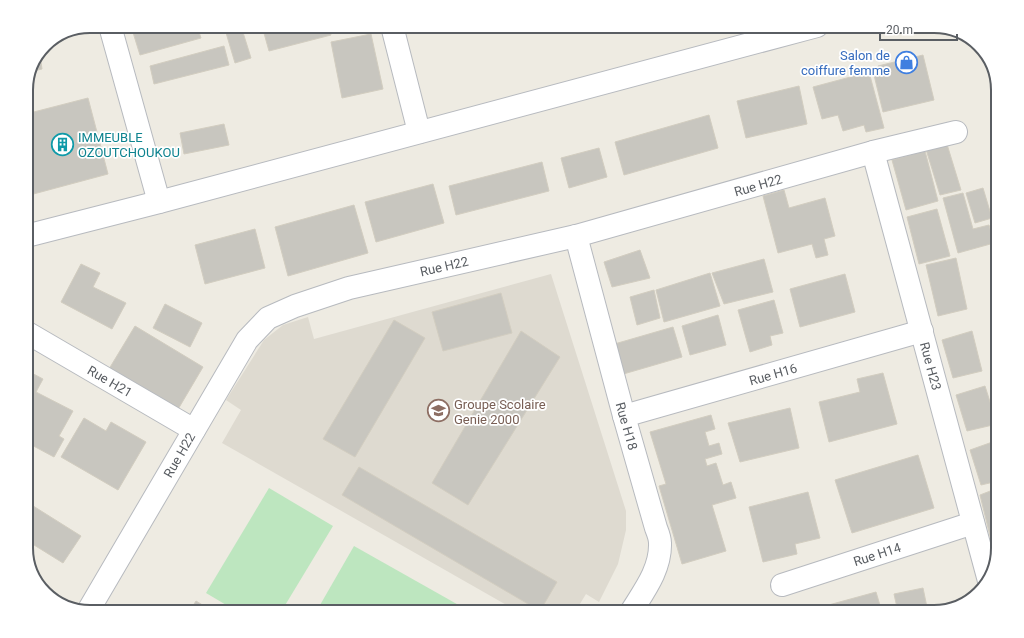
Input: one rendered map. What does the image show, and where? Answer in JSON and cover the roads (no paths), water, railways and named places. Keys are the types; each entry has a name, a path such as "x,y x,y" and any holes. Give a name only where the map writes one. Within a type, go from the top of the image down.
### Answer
{"street":[{"path":"112,33 159,202"},
{"path":"394,33 419,132"},
{"path":"33,234 159,202 791,33"},
{"name":"Rue H22","path":"92,605 246,340 268,318 295,306 349,288 576,236 873,152 956,132"},
{"name":"Rue H23","path":"873,152 986,571"},
{"name":"Rue H18","path":"576,236 624,416 660,543 654,575 635,605"},
{"name":"Rue H16","path":"624,416 922,332"},
{"name":"Rue H21","path":"33,336 194,430"},
{"name":"Rue H14","path":"782,585 973,523"}],"place":[{"name":"Salon de coiffure femme","path":"906,62"},
{"name":"IMMEUBLE OZOUTCHOUKOU","path":"63,144"},
{"name":"Groupe Scolaire Genie 2000","path":"438,411"}]}
